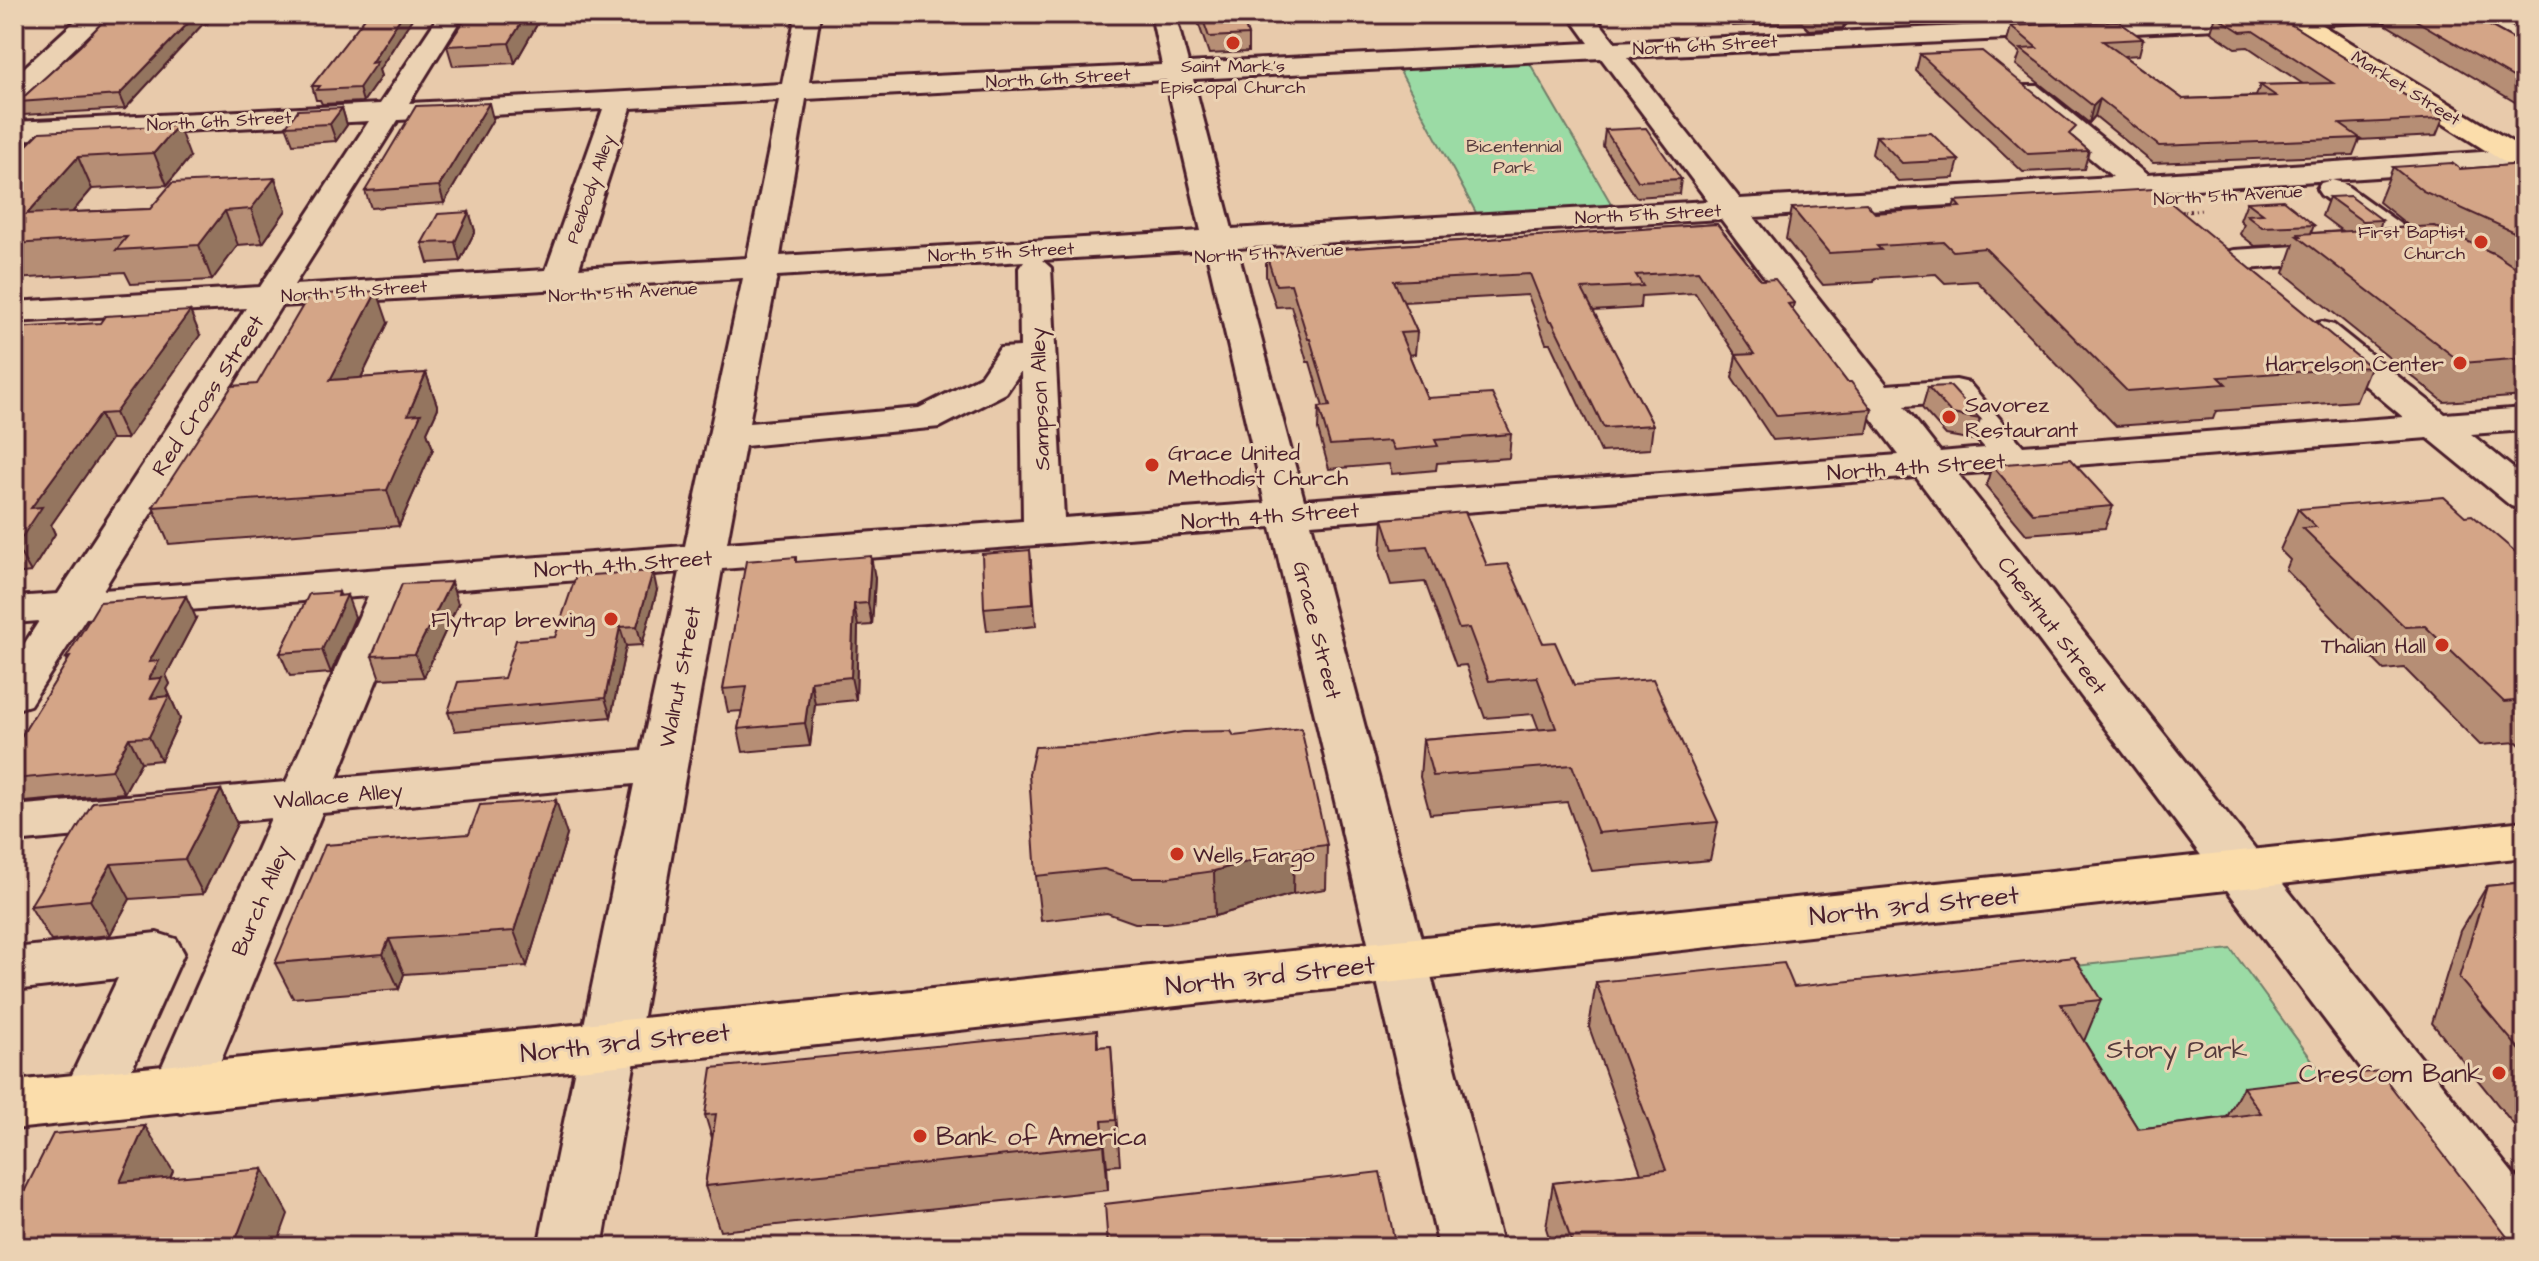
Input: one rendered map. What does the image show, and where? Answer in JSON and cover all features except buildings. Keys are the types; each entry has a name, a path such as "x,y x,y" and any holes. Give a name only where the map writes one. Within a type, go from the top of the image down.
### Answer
{"main road":[{"name":"Market Street","path":"2306,16 2524,158"},
{"name":"North 3rd Street","path":"14,1105 2523,841"}],"street":[{"path":"14,91 98,14"},
{"name":"Red Cross Street","path":"14,695 452,14"},
{"name":"Walnut Street","path":"570,1247 808,14"},
{"name":"Grace Street","path":"1163,14 1471,1247"},
{"name":"Chestnut Street","path":"1580,14 2525,1237"},
{"name":"North 6th Street","path":"14,131 1608,50 1945,24 2385,14"},
{"path":"2467,14 2525,44"},
{"path":"1945,24 2159,199"},
{"name":"Peabody Alley","path":"559,279 620,100"},
{"name":"North 5th Avenue","path":"2159,199 2286,208 2332,189 2524,158"},
{"name":"North 5th Avenue","path":"14,330 265,306 760,275 1035,268 1220,247 1737,216 2159,199 2524,158"},
{"path":"2332,189 2396,236 2492,281 2525,304"},
{"path":"2286,208 2345,253"},
{"name":"North 5th Street","path":"265,306 559,279 760,275 1220,247"},
{"path":"2423,249 2345,253 2222,251 2525,498"},
{"name":"Sampson Alley","path":"1035,268 1044,531"},
{"name":"North 5th Avenue","path":"14,312 265,306"},
{"path":"727,436 927,419 993,385 1013,356"},
{"path":"1878,397 1956,391 2014,459"},
{"name":"North 4th Street","path":"14,610 2525,419"},
{"name":"Burch Alley","path":"181,1089 396,580"},
{"name":"Wallace Alley","path":"14,824 662,765"},
{"path":"14,969 157,953 90,1098"}],"green space":[{"name":"Bicentennial Park","path":"1525,55 1616,212 1480,220 1395,62"},
{"name":"Story Park","path":"2231,949 2353,1116 2127,1172 2020,972"}],"place":[{"name":"Saint Mark's Episcopal Church","path":"1233,43"},
{"name":"First Baptist Church","path":"2481,242"},
{"name":"Harrelson Center","path":"2460,363"},
{"name":"Savorez Restaurant","path":"1949,417"},
{"name":"Grace United Methodist Church","path":"1152,465"},
{"name":"Flytrap brewing","path":"611,619"},
{"name":"Thalian Hall","path":"2442,645"},
{"name":"Wells Fargo","path":"1177,854"},
{"name":"CresCom Bank","path":"2499,1073"},
{"name":"Bank of America","path":"920,1136"}]}
